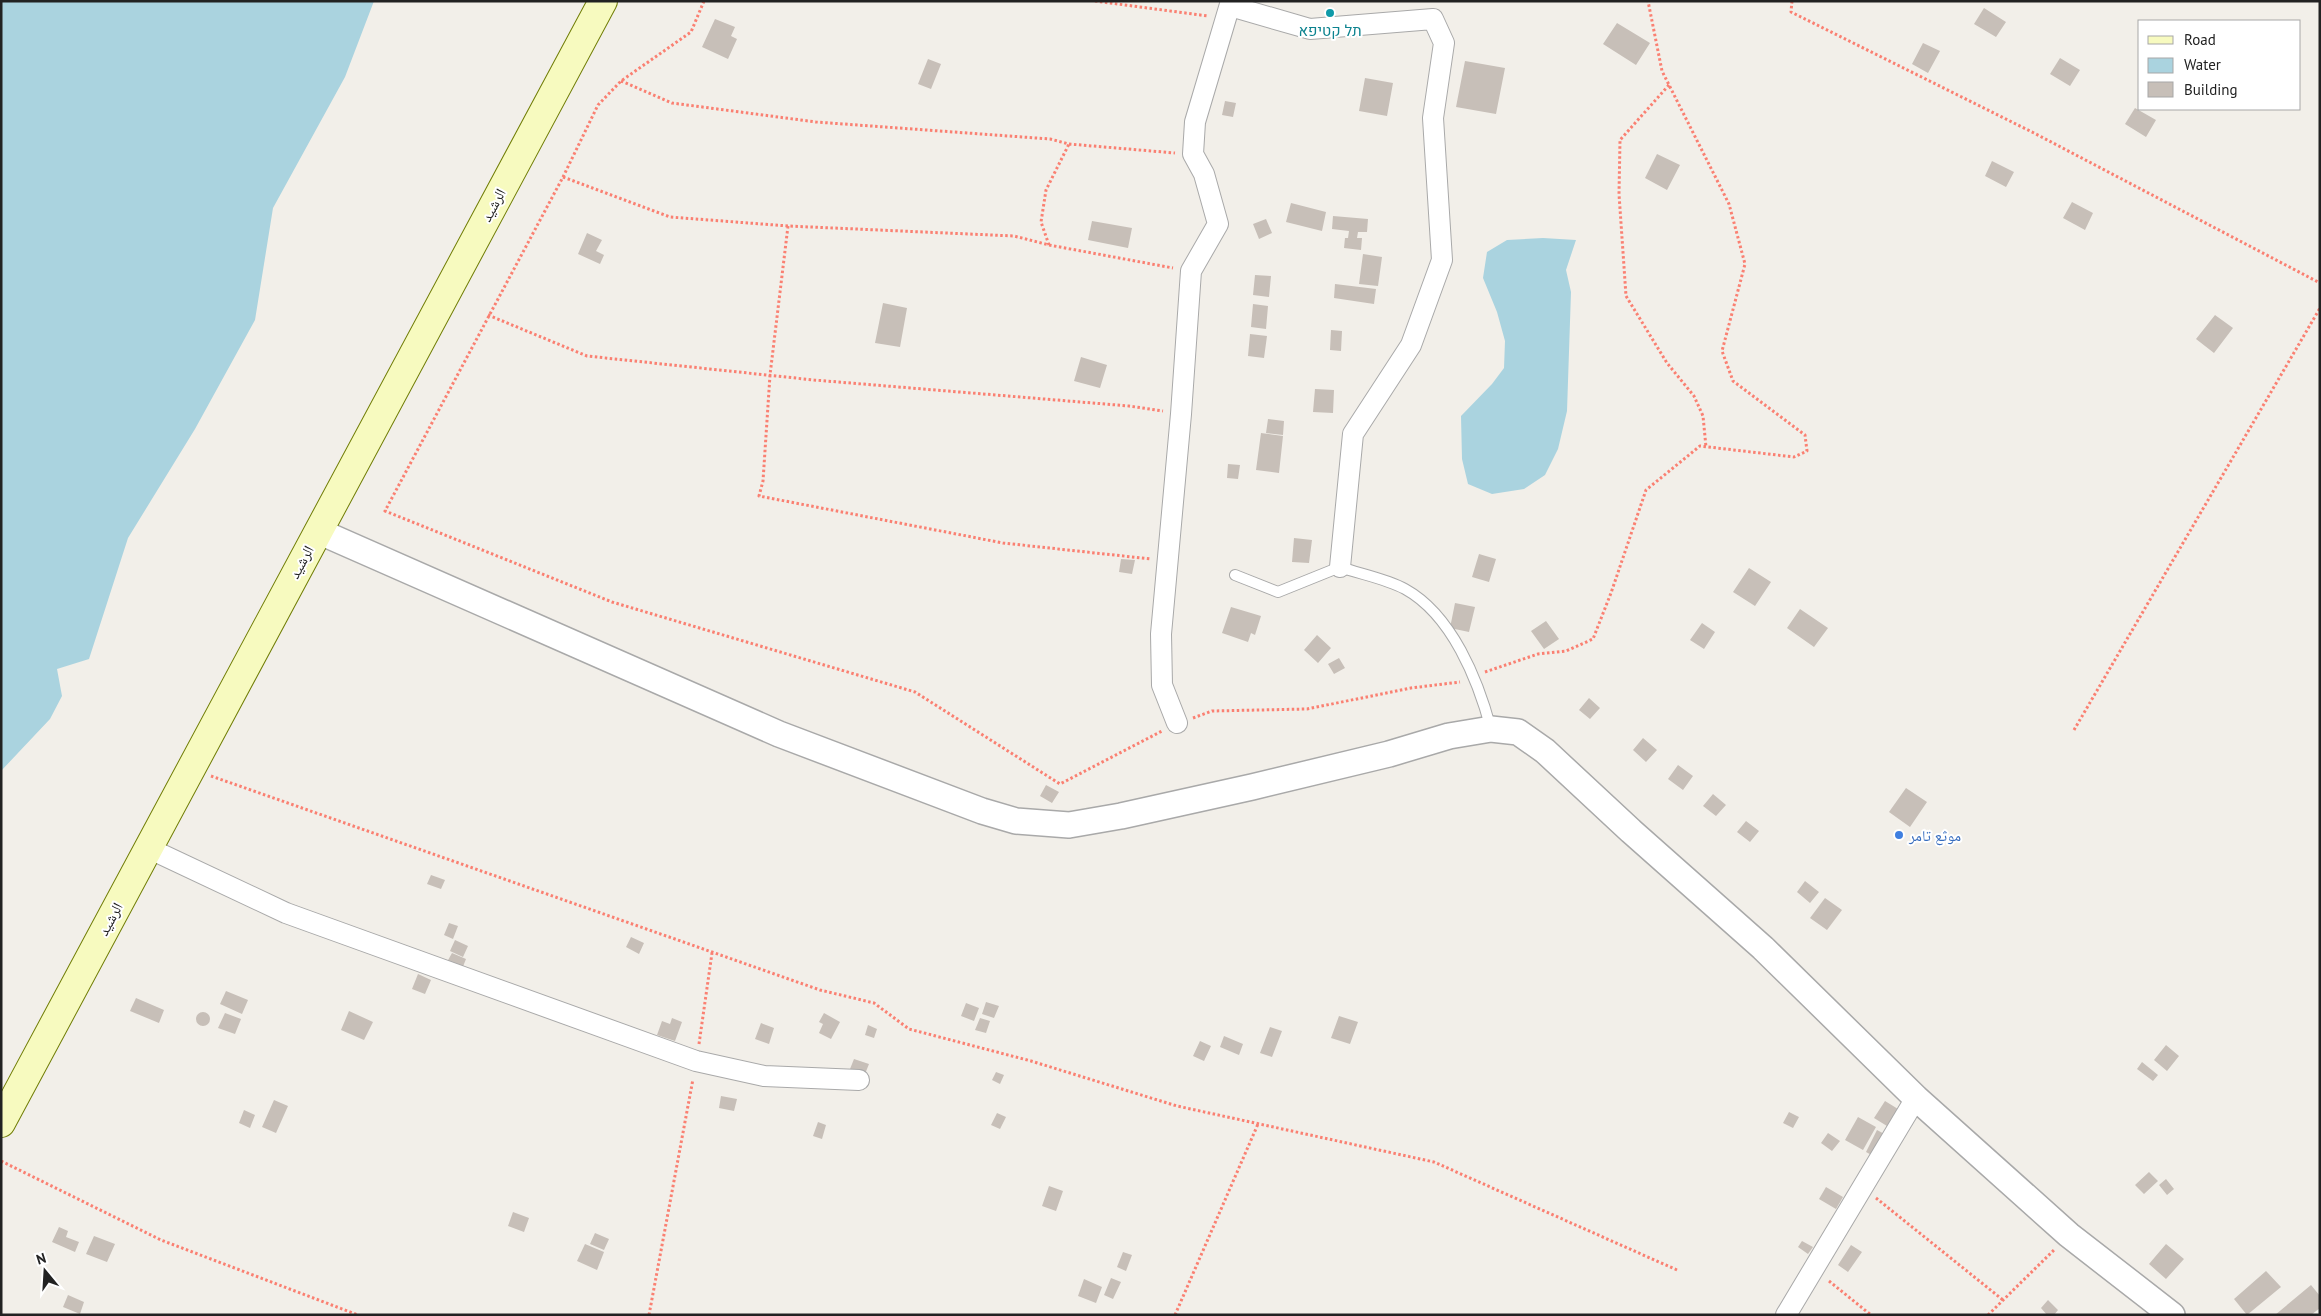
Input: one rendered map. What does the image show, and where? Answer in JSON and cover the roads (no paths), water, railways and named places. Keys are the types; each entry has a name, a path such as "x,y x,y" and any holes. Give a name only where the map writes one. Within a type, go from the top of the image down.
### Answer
{"main road":[{"name":"الرشيد","path":"1,1123 603,1"}],"street":[{"path":"1177,723 1162,685 1161,634 1181,414 1191,271 1218,224 1204,174 1193,154 1195,122 1229,8 1310,29 1433,19 1444,43 1433,118 1442,260 1411,345 1352,434 1340,567"},
{"path":"318,531 784,736 982,811 1016,821 1069,825 1121,816 1389,754 1448,736 1491,729 1518,732 1545,751 1631,831 1763,948 1916,1098 2069,1235 2172,1315"},
{"path":"148,848 286,913 696,1061 764,1076 859,1080"},
{"path":"1786,1315 1916,1098"}],"lane":[{"path":"1234,576 1278,592 1340,567 1404,589 1437,613 1474,676 1483,697 1491,729"}],"water":[{"path":"1,1 374,1 345,77 273,208 255,320 195,429 128,538 89,659 57,669 62,696 50,719 1,771"},
{"path":"1543,238 1576,240 1566,270 1571,292 1567,411 1558,449 1545,475 1524,489 1492,494 1468,484 1462,459 1461,416 1492,384 1504,368 1505,341 1497,312 1483,278 1487,252 1507,240"}],"place":[{"name":"תל קטיפא","path":"1330,13"},
{"name":"موثع تامر","path":"1899,835"}]}
